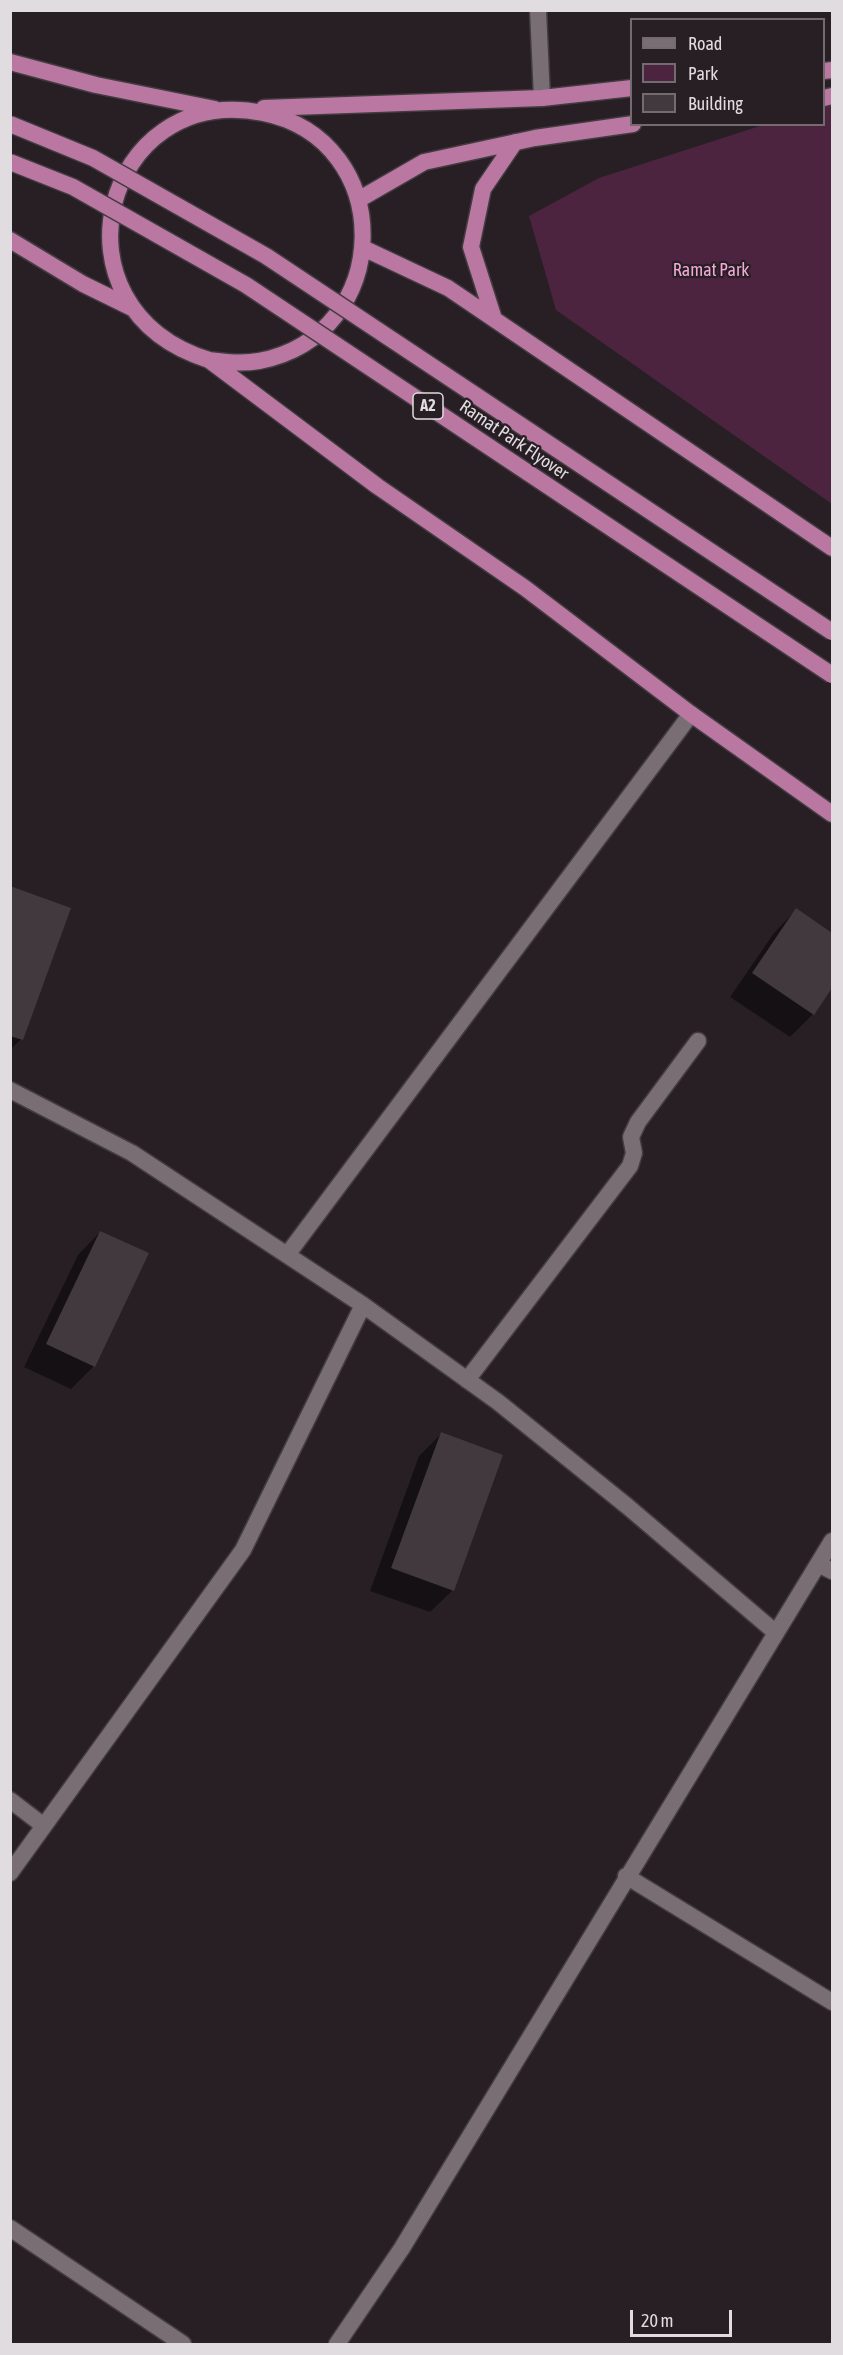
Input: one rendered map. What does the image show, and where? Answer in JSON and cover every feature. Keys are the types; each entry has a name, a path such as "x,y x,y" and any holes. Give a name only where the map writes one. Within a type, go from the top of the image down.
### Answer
{"highway":[{"path":"10,62 96,85 221,110 265,113 306,130 324,144 338,160 358,200 363,224 363,248 359,271 350,293 338,314 303,346 281,356 258,362 234,363 209,360 187,353 166,341 147,326 132,308 120,287 112,265 109,242 110,218 120,184 139,154 156,138 176,125 197,116 221,110 542,98 630,88"},
{"name":"Ramat Park Flyover","path":"10,124 93,158 267,256 832,632"},
{"path":"358,200 424,162 515,142 630,124"},
{"path":"494,319 471,247 483,189 515,142"},
{"name":"Ramat Park Flyover","path":"10,162 73,187 246,285 832,675"},
{"path":"10,240 83,284 132,308"},
{"path":"363,248 448,288 832,548"},
{"path":"209,360 377,486 525,588 691,714 832,813"}],"street":[{"path":"538,10 542,98"},
{"path":"286,1255 691,714"},
{"path":"467,1380 630,1166 634,1153 631,1137 638,1122 698,1041"},
{"path":"10,1090 132,1153 363,1305 498,1402 627,1506 776,1632"},
{"path":"10,1873 243,1550 363,1305"},
{"path":"337,2344 402,2248 776,1632 825,1568 832,1541"},
{"path":"10,1800 44,1826"},
{"path":"626,1876 832,2002"},
{"path":"10,2229 183,2344"}],"green space":[{"name":"Ramat Park","path":"832,103 832,504 556,310 529,216 599,178 760,126 825,126 825,106"}],"building":[{"path":"10,886 71,908 23,1040 10,1036"},
{"path":"796,908 832,933 832,988 814,1015 752,973"},
{"path":"100,1231 149,1253 95,1367 46,1344"},
{"path":"441,1432 503,1455 454,1591 391,1568"}]}
